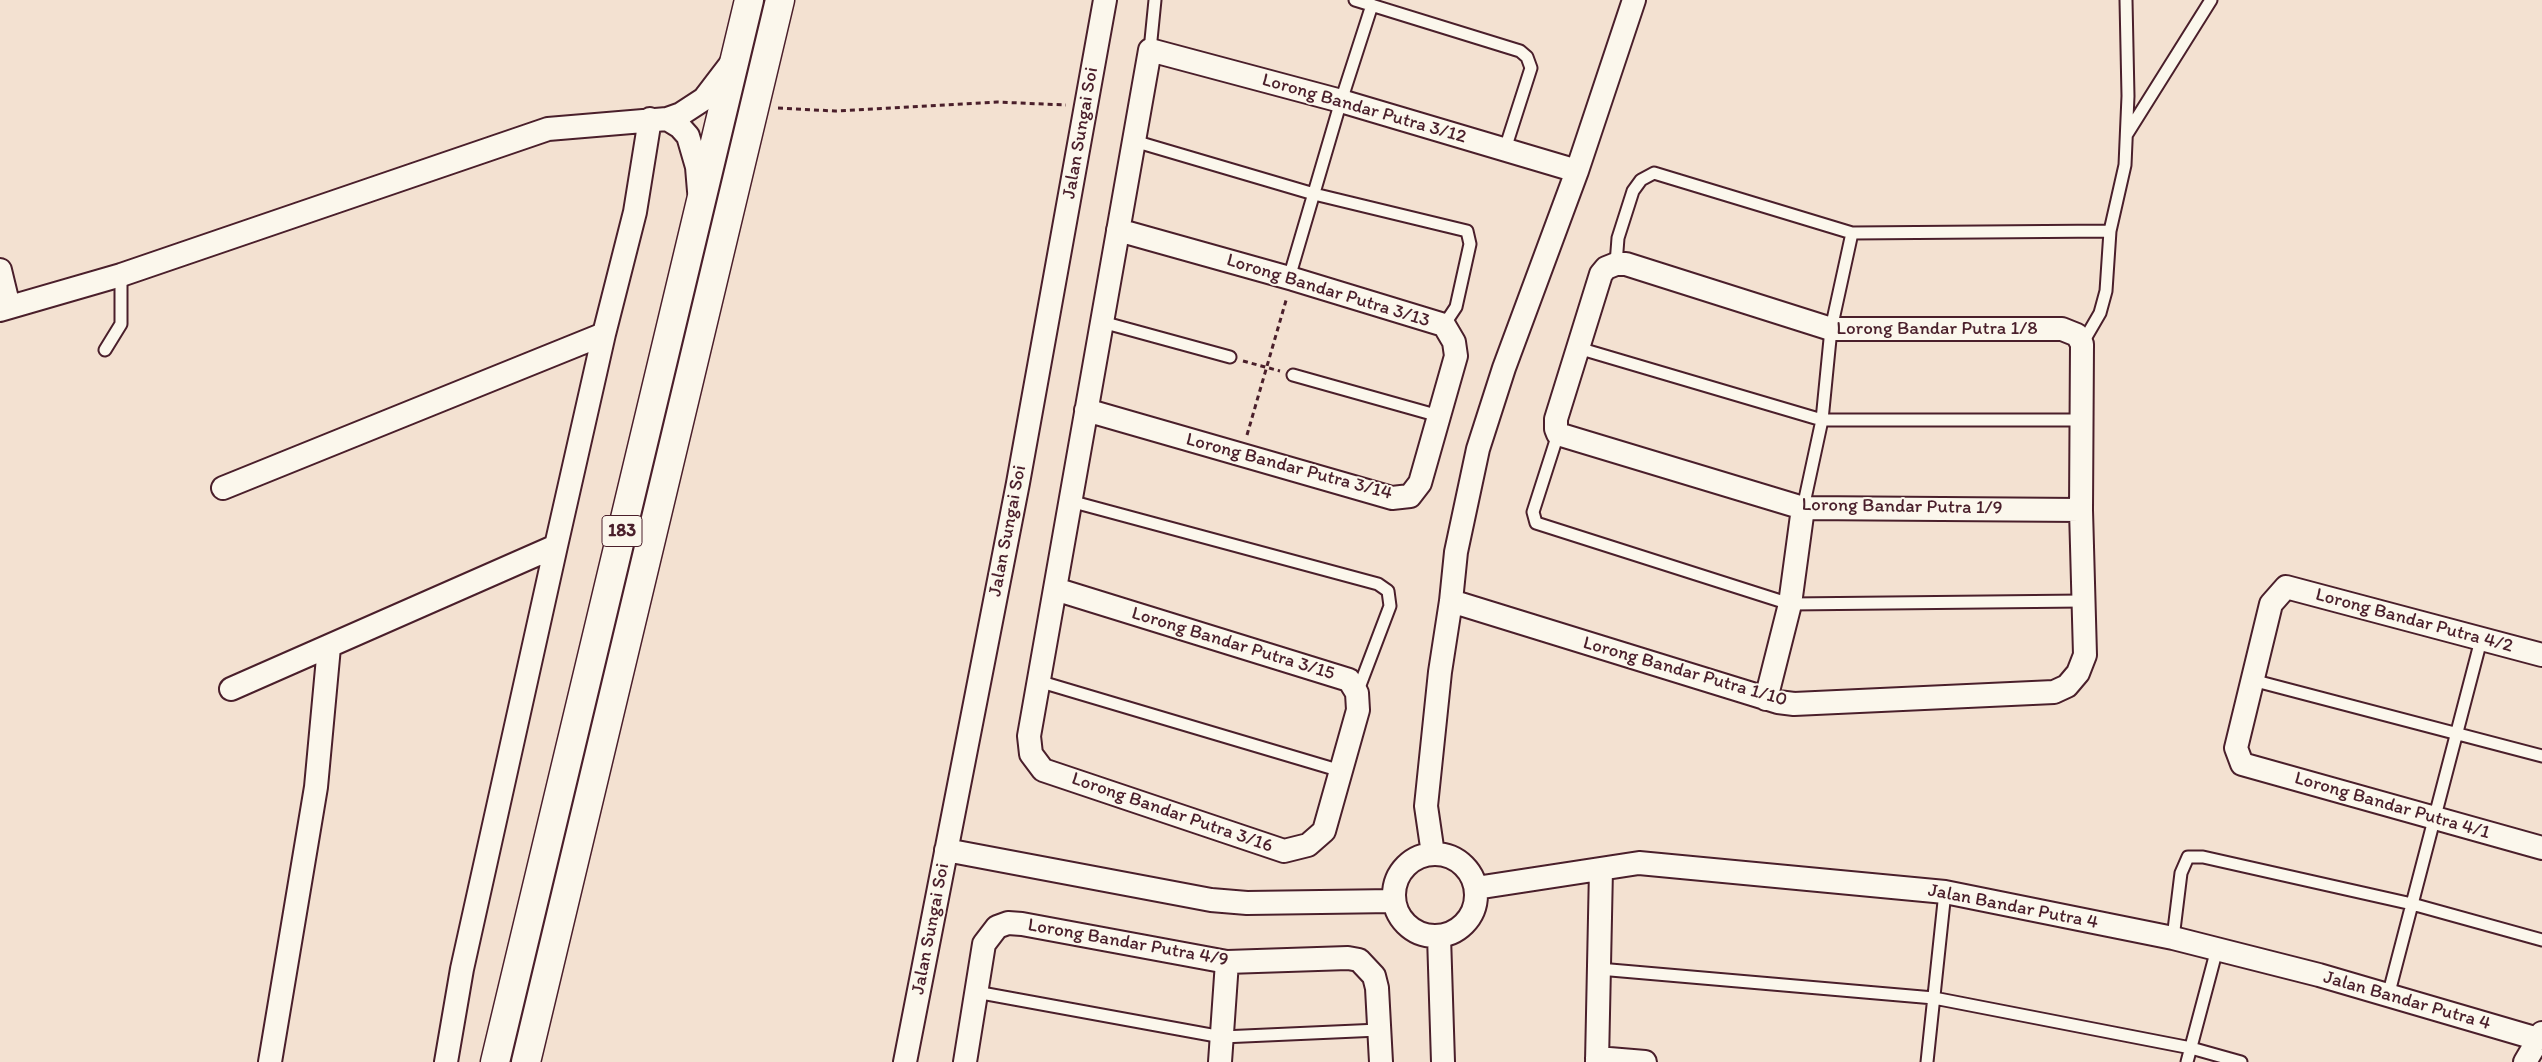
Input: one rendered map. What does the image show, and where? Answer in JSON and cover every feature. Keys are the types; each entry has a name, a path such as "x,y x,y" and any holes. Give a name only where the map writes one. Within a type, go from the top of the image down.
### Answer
{"highway":[{"name":"183","path":"495,1062 749,0"},
{"name":"183","path":"526,1062 780,0"}],"street":[{"name":"Jalan Sungai Soi","path":"905,1062 1018,483 1105,0"},
{"path":"1433,854 1426,806 1440,672 1451,602 1456,552 1478,449 1504,368 1577,171 1634,0"},
{"path":"1038,681 1150,50"},
{"name":"Lorong Bandar Putra 3/12","path":"1150,50 1341,101 1577,171"},
{"path":"0,270 4,308 121,275 548,129 659,119 681,114 704,99 735,59"},
{"path":"659,119 680,127 688,136 697,167 700,204"},
{"path":"446,1062 462,969 556,546 604,334 659,119"},
{"name":"Lorong Bandar Putra 3/13","path":"1118,230 1444,325 1454,342 1456,356 1439,416"},
{"path":"1557,432 1556,419 1601,274 1606,268 1616,264"},
{"name":"Lorong Bandar Putra 1/8","path":"1616,264 1626,264 1831,330 2062,329 2077,335 2082,344"},
{"path":"223,488 604,334"},
{"path":"2082,344 2081,510 2083,602"},
{"name":"Lorong Bandar Putra 3/14","path":"1086,410 1392,498 1410,496 1420,483 1439,416"},
{"name":"Lorong Bandar Putra 1/9","path":"1557,432 1803,508 2081,510"},
{"path":"1766,699 1790,604 1803,508"},
{"path":"231,689 556,546"},
{"name":"Lorong Bandar Putra 4/2","path":"2252,680 2271,604 2286,587 2542,655"},
{"name":"Lorong Bandar Putra 3/15","path":"1055,589 1349,680 1357,693 1358,710 1341,771"},
{"name":"Lorong Bandar Putra 1/10","path":"1451,602 1766,699 1794,704 2054,692 2068,686 2078,673 2085,655 2083,602"},
{"path":"270,1062 316,786 329,647"},
{"name":"Lorong Bandar Putra 4/1","path":"2252,680 2236,748 2242,764 2542,848"},
{"name":"Lorong Bandar Putra 3/16","path":"1038,681 1028,736 1031,754 1043,770 1284,851 1308,845 1324,831 1341,771"},
{"path":"946,850 1211,900 1247,903 1394,901"},
{"path":"1433,854 1446,856 1458,861 1471,876 1476,888 1474,907 1469,919 1460,928 1439,936 1423,935 1412,930 1397,913 1394,901 1394,888 1399,875 1408,864 1419,857 1433,854"},
{"name":"Jalan Bandar Putra 4","path":"1476,888 1639,863 1945,892 2173,938 2540,1036"},
{"path":"1601,869 1597,1060 1645,1062"},
{"name":"Lorong Bandar Putra 4/9","path":"976,992 984,944 997,928 1008,923 1022,924 1227,962 1348,958 1359,960 1374,976 1378,988 1379,1030"},
{"path":"1439,936 1443,1062"},
{"path":"1220,1062 1227,962"},
{"path":"965,1062 976,992"},
{"path":"1379,1030 1381,1062"},
{"path":"2525,1062 2540,1036"}],"lane":[{"path":"1150,50 1156,0"},
{"path":"1355,0 1520,51 1527,57 1531,68 1505,149"},
{"path":"2082,344 2100,313 2106,291 2110,231 2125,165 2128,96 2126,0"},
{"path":"2127,135 2212,0"},
{"path":"1291,279 1341,101 1372,5"},
{"path":"1134,141 1314,194 1467,231 1470,244 1456,307 1444,325"},
{"path":"1616,264 1618,238 1633,191 1642,180 1654,173 1852,233 2110,231"},
{"path":"1803,508 1822,420 1831,330 1852,233"},
{"path":"105,350 121,324 121,275"},
{"path":"1102,322 1230,357"},
{"path":"1578,348 1822,420 2082,420"},
{"path":"1293,375 1439,416"},
{"path":"1557,432 1533,512 1536,523 1790,604 2083,602"},
{"path":"1070,501 1378,584 1388,591 1390,606 1357,693"},
{"path":"2388,996 2481,640"},
{"path":"2252,680 2542,756"},
{"path":"1038,681 1341,771"},
{"path":"2173,938 2181,873 2188,857 2204,857 2412,904 2542,940"},
{"path":"1926,1062 1945,892"},
{"path":"2187,1062 2217,949"},
{"path":"1599,969 1934,998 2191,1048 2242,1062"},
{"path":"976,992 1222,1037 1379,1030"}],"path":[{"path":"755,107 835,111 997,102 1087,105"},
{"path":"1242,455 1291,279"},
{"path":"1230,357 1293,375"}]}
